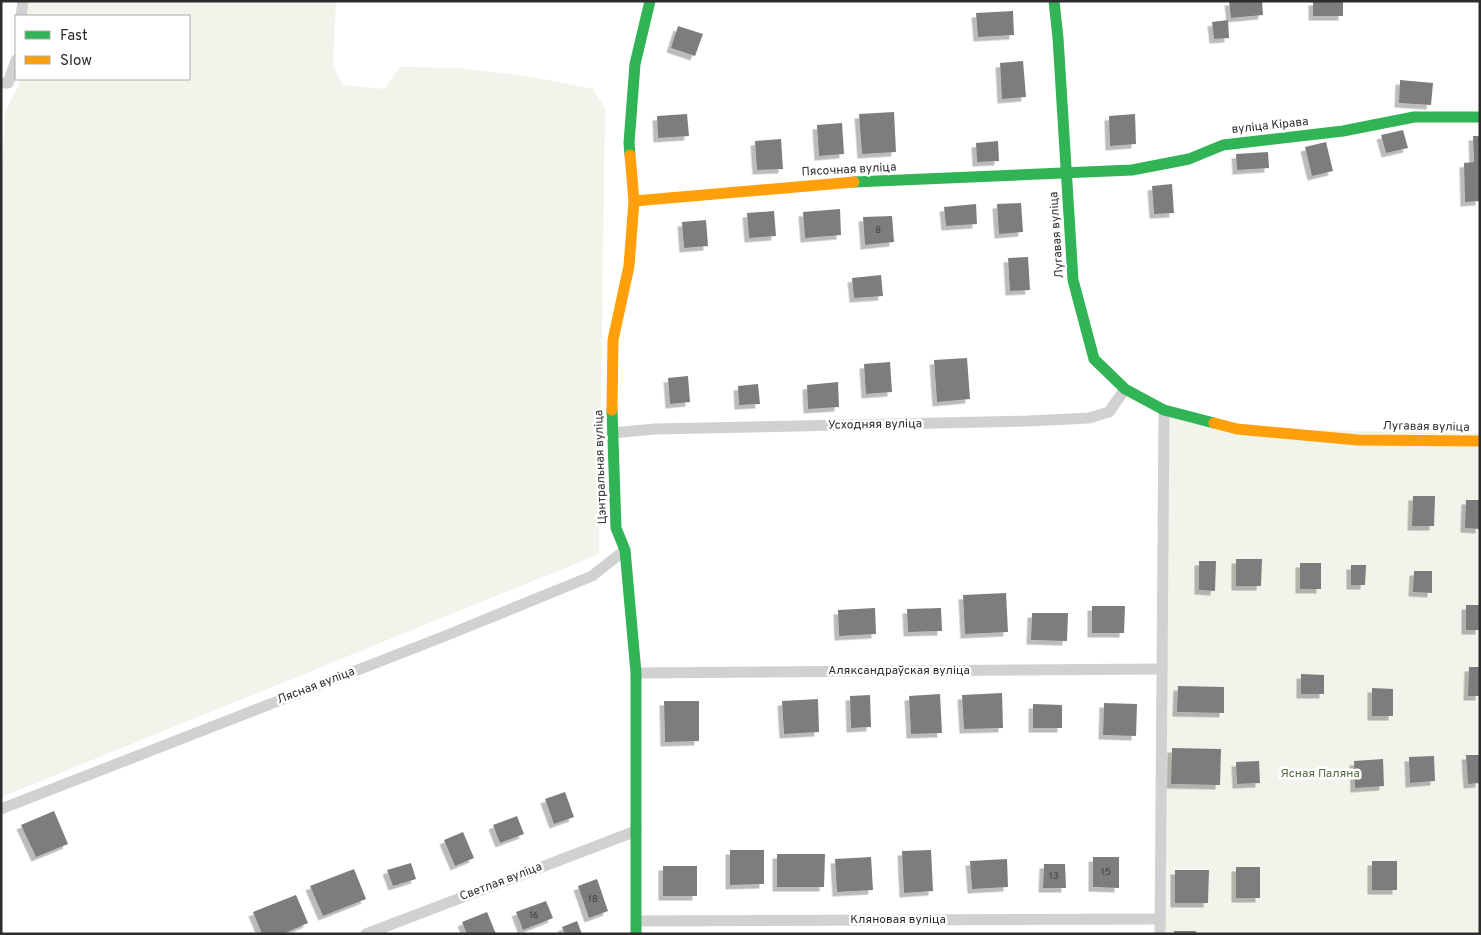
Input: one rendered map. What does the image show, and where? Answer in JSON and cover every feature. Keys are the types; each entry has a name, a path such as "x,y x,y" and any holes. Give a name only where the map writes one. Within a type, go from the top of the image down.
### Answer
{"street":[{"path":"21,15 22,1"},
{"name":"Цэнтральная вуліца","path":"636,934 636,673 625,550 616,528 612,433 613,340 629,266 634,200 629,143 635,64 650,1"},
{"name":"Лугавая вуліца","path":"1054,1 1073,280 1094,359 1125,389 1164,410 1237,429 1358,440 1480,441"},
{"path":"4,83 15,62"},
{"name":"вуліца Кірава","path":"1066,173 1132,170 1189,159 1224,145 1343,132 1414,118 1480,116"},
{"name":"Пясочная вуліца","path":"634,200 858,182 1066,173"},
{"name":"Усходняя вуліца","path":"612,433 655,429 1028,422 1089,418 1108,412 1125,389"},
{"path":"1160,934 1164,410"},
{"name":"Лясная вуліца","path":"1,809 445,636 592,576 625,550"},
{"name":"Аляксандраўская вуліца","path":"636,673 1162,668"},
{"name":"Светлая вуліца","path":"366,934 636,831"},
{"name":"Кляновая вуліца","path":"636,921 1160,919"}],"green space":[{"path":"25,1 336,1 333,66 342,85 385,89 400,67 460,68 532,77 593,89 605,108 599,554 1,797 1,195 5,112 20,80 190,80 190,15 24,15"},
{"name":"Ясная Паляна","path":"1164,410 1237,429 1480,433 1480,934 1160,934"}],"building":[{"path":"1229,1 1262,1 1263,15 1231,18"},
{"path":"1313,1 1343,1 1343,16 1313,16"},
{"path":"1013,11 1014,35 978,37 976,13"},
{"path":"1228,20 1229,38 1214,39 1212,22"},
{"path":"678,26 703,34 695,56 671,48"},
{"path":"1023,61 1026,97 1002,99 1000,63"},
{"path":"1400,80 1433,83 1431,105 1399,103"},
{"path":"894,112 896,152 862,154 859,114"},
{"path":"687,114 689,136 658,138 657,116"},
{"path":"1135,114 1136,144 1110,146 1109,116"},
{"path":"842,123 844,154 819,156 817,125"},
{"path":"1403,130 1408,148 1386,153 1381,135"},
{"path":"1473,136 1480,136 1480,201 1465,202 1464,163 1474,162"},
{"path":"781,139 783,169 757,170 755,141"},
{"path":"998,141 999,161 977,162 976,143"},
{"path":"1326,142 1333,171 1312,176 1305,147"},
{"path":"1268,152 1269,168 1237,170 1236,154"},
{"path":"1172,184 1174,213 1154,214 1152,186"},
{"path":"1021,203 1023,232 999,234 997,204"},
{"path":"976,204 977,224 946,226 944,207"},
{"path":"840,209 841,235 805,238 803,212"},
{"path":"774,211 776,236 749,238 747,213"},
{"path":"892,216 894,242 865,245 863,217"},
{"path":"706,220 708,246 684,248 682,222"},
{"path":"1028,257 1030,290 1010,291 1008,258"},
{"path":"881,275 883,296 854,298 852,278"},
{"path":"967,358 970,399 937,402 934,360"},
{"path":"890,362 892,392 866,394 864,364"},
{"path":"688,376 690,402 670,404 668,378"},
{"path":"838,382 839,407 808,409 807,385"},
{"path":"758,384 760,404 739,405 738,386"},
{"path":"1413,496 1435,496 1434,526 1412,526"},
{"path":"1466,500 1480,500 1480,529 1465,528"},
{"path":"1236,559 1262,559 1261,586 1236,586"},
{"path":"1199,561 1216,561 1215,591 1199,590"},
{"path":"1300,563 1321,563 1321,589 1300,589"},
{"path":"1351,565 1366,565 1365,585 1351,585"},
{"path":"1414,571 1432,571 1432,593 1413,592"},
{"path":"1006,593 1008,632 965,634 963,595"},
{"path":"1466,605 1480,605 1480,630 1466,630"},
{"path":"1092,606 1125,606 1124,633 1092,633"},
{"path":"875,608 876,634 839,636 838,610"},
{"path":"941,608 942,631 908,632 907,609"},
{"path":"1032,613 1068,613 1067,641 1031,640"},
{"path":"1469,667 1480,667 1480,696 1468,696"},
{"path":"1301,674 1324,675 1324,694 1301,694"},
{"path":"1178,686 1224,687 1224,713 1177,712"},
{"path":"1372,688 1393,689 1393,716 1372,716"},
{"path":"1002,693 1003,728 964,729 962,695"},
{"path":"940,694 942,733 911,734 909,696"},
{"path":"870,695 871,727 851,728 850,696"},
{"path":"818,699 819,732 784,734 782,701"},
{"path":"664,701 699,701 699,741 665,742"},
{"path":"1104,703 1137,704 1136,736 1103,735"},
{"path":"1033,704 1062,705 1062,728 1033,728"},
{"path":"1172,748 1221,749 1220,785 1171,784"},
{"path":"1466,755 1480,755 1480,783 1468,784"},
{"path":"1434,756 1435,781 1410,783 1409,757"},
{"path":"1383,759 1384,786 1355,788 1354,761"},
{"path":"1259,761 1260,783 1237,784 1236,762"},
{"path":"565,792 574,817 554,824 545,799"},
{"path":"54,811 68,844 36,857 21,825"},
{"path":"517,816 524,834 500,843 493,825"},
{"path":"463,832 474,858 455,866 444,840"},
{"path":"730,850 764,850 764,884 730,885"},
{"path":"931,850 933,891 904,893 902,851"},
{"path":"777,854 825,854 824,887 777,887"},
{"path":"871,857 873,890 837,892 835,859"},
{"path":"1093,857 1119,857 1119,888 1093,887"},
{"path":"1007,859 1008,887 972,889 970,861"},
{"path":"1372,861 1397,861 1397,890 1372,890"},
{"path":"411,863 416,879 393,886 387,870"},
{"path":"1044,864 1065,864 1066,888 1043,888"},
{"path":"663,866 697,866 697,896 663,896"},
{"path":"1236,867 1260,867 1260,898 1236,898"},
{"path":"354,869 366,899 323,916 310,886"},
{"path":"1175,870 1209,870 1208,903 1175,903"},
{"path":"597,879 608,911 589,918 578,886"},
{"path":"296,895 308,923 283,934 262,934 253,912"},
{"path":"546,901 553,918 523,930 516,912"},
{"path":"487,912 496,934 467,934 462,922"},
{"path":"577,921 582,934 565,934 562,927"},
{"path":"1174,931 1196,931 1196,934 1174,934"}],"traffic: fast":[{"path":"630,155 629,143 635,64 650,1"},
{"path":"1054,1 1073,280 1094,359 1125,389 1164,410 1214,423"},
{"path":"854,182 1132,170 1189,159 1223,145 1343,131 1414,117 1480,117"},
{"path":"612,410 616,528 625,550 636,673 636,934"}],"traffic: slow":[{"path":"612,410 613,340 629,266 634,201 630,155"},
{"path":"634,201 854,182"},
{"path":"1214,423 1237,429 1358,440 1480,441"}]}
